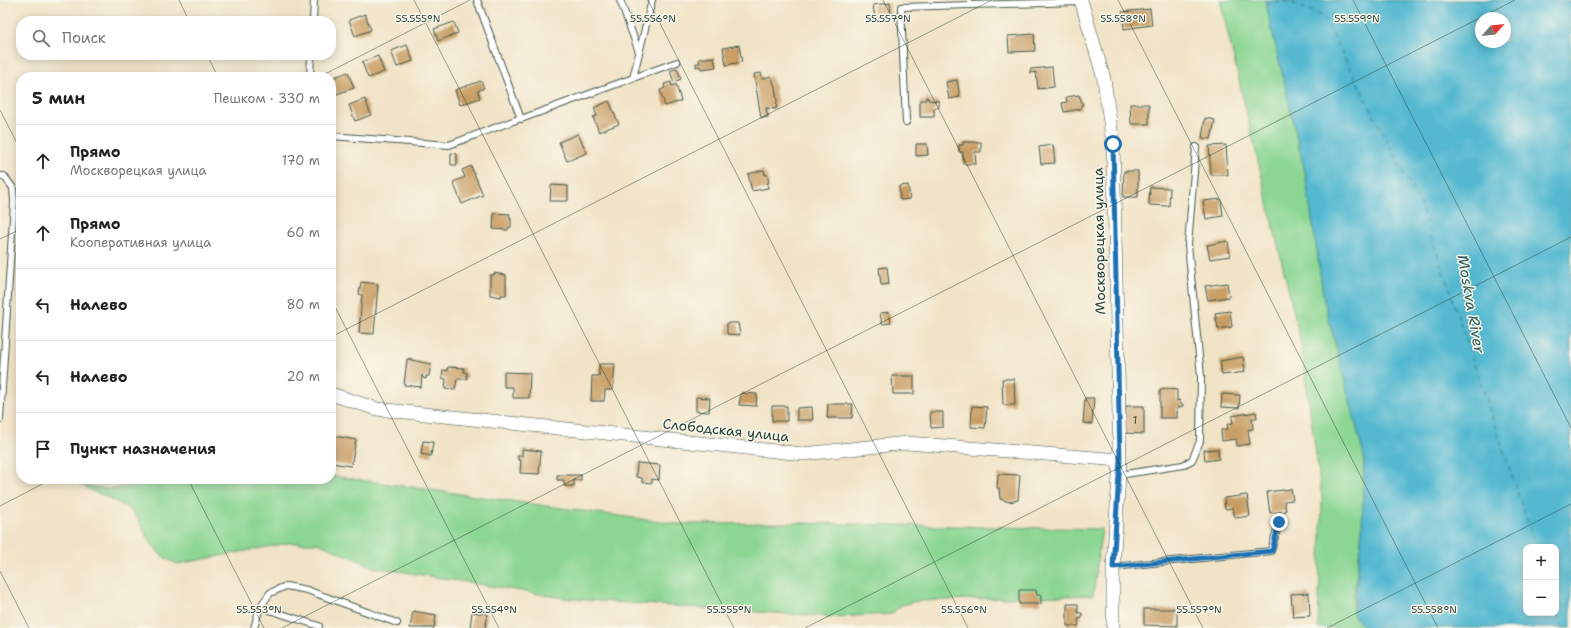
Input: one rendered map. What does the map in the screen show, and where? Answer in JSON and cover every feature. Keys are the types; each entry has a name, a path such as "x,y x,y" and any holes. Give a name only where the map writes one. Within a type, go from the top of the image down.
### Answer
{"street":[{"name":"Москворецкая улица","path":"1081,1 1104,79 1113,144 1120,460 1113,567 1113,628"},
{"name":"Слободская улица","path":"336,396 377,409 803,454 907,443 1120,460"}],"lane":[{"path":"313,16 314,0"},
{"path":"477,0 521,118"},
{"path":"620,0 639,52"},
{"path":"633,78 652,0"},
{"path":"906,122 901,7 1081,1"},
{"path":"310,72 311,60"},
{"path":"336,136 449,145 677,62"},
{"path":"1119,474 1183,465 1192,460 1200,441 1201,376 1188,245 1196,147"},
{"path":"0,176 4,176 13,188 14,202 0,419"},
{"path":"1113,567 1272,551 1279,522"},
{"path":"254,628 260,607 270,593 286,586 307,590 397,622"},
{"path":"260,607 319,626"}],"green space":[{"path":"1220,0 1265,0 1305,172 1324,300 1364,456 1362,531 1352,608 1365,628 1318,628 1322,497 1300,339"},
{"path":"336,477 677,524 796,523 1102,529 1093,595 917,601 902,605 891,614 833,617 570,599 373,567 318,543 288,543 178,564 160,554 131,510 78,484 106,489 142,484 336,484"}],"water":[{"name":"Moskva River","path":"1265,0 1571,0 1571,628 1365,628 1353,615 1362,531 1364,456 1324,300 1305,172"}],"building":[{"path":"890,3 891,17 875,19 873,5"},
{"path":"1150,9 1152,25 1124,29 1122,12"},
{"path":"365,14 371,30 355,36 349,20"},
{"path":"454,22 458,33 438,41 434,29"},
{"path":"1034,34 1035,51 1009,52 1008,36"},
{"path":"407,45 413,61 397,67 391,51"},
{"path":"739,45 742,62 726,65 723,48"},
{"path":"378,56 384,72 368,78 362,62"},
{"path":"714,57 716,67 701,69 700,66 696,67 696,63 700,63 699,59"},
{"path":"1052,67 1054,87 1038,89 1036,72 1030,73 1031,69"},
{"path":"677,68 681,79 674,82 670,71"},
{"path":"348,72 354,88 337,94 336,76"},
{"path":"761,73 762,79 771,76 775,87 777,101 776,109 766,108 768,117 761,118 754,74"},
{"path":"957,80 960,97 949,99 946,82"},
{"path":"481,81 484,88 478,91 480,98 460,105 455,90"},
{"path":"671,82 672,86 676,84 681,101 665,106 660,90 665,88 664,84"},
{"path":"1079,95 1083,105 1081,105 1081,109 1064,112 1062,103 1067,102 1066,97"},
{"path":"926,97 928,97 928,100 939,101 939,107 934,109 934,117 920,117 920,100 926,100"},
{"path":"365,99 371,115 355,121 349,105"},
{"path":"609,101 619,124 599,132 593,117 597,116 594,108"},
{"path":"1130,104 1149,104 1149,124 1131,124"},
{"path":"1205,118 1215,120 1211,139 1202,138"},
{"path":"578,134 587,153 567,161 559,142"},
{"path":"963,142 981,142 981,152 975,152 976,164 963,164 963,152 959,152 959,145 963,145"},
{"path":"916,144 927,144 928,155 916,156"},
{"path":"1053,145 1055,163 1041,164 1039,147"},
{"path":"1226,145 1228,175 1211,175 1209,146"},
{"path":"451,153 457,154 457,165 451,165"},
{"path":"471,166 483,195 462,204 453,182 465,177 462,170"},
{"path":"764,170 765,175 767,174 769,183 767,183 768,188 752,191 748,174"},
{"path":"1124,171 1138,171 1138,197 1123,197"},
{"path":"551,185 568,186 568,201 550,201"},
{"path":"908,185 910,199 900,200 899,186"},
{"path":"1150,187 1170,188 1169,206 1149,205"},
{"path":"1221,199 1223,216 1206,219 1203,201"},
{"path":"494,213 510,214 509,218 511,218 511,227 509,227 508,230 493,229"},
{"path":"1228,241 1230,256 1210,259 1207,245"},
{"path":"887,267 889,284 881,285 879,268"},
{"path":"494,273 506,275 506,295 501,295 501,297 490,295 490,275 494,275"},
{"path":"361,282 378,284 374,334 359,333 362,295 359,294"},
{"path":"1227,283 1229,297 1208,300 1205,286"},
{"path":"1230,311 1232,327 1218,329 1215,313"},
{"path":"889,312 891,323 882,324 880,313"},
{"path":"727,323 738,323 740,335 727,334"},
{"path":"1243,357 1245,372 1222,375 1220,361"},
{"path":"407,359 431,364 429,376 426,376 426,379 423,378 422,375 421,387 404,385"},
{"path":"599,364 615,364 613,390 605,390 604,401 591,401 592,376 599,376"},
{"path":"448,367 464,368 464,372 467,373 467,379 457,379 455,390 445,389 446,379 442,378 443,370 447,371"},
{"path":"504,372 530,373 529,398 513,398 513,387 504,387"},
{"path":"892,376 914,376 914,394 893,394"},
{"path":"1002,379 1014,379 1015,405 1003,405"},
{"path":"1160,390 1177,390 1177,401 1180,400 1180,404 1183,404 1183,406 1177,408 1177,418 1160,418"},
{"path":"741,393 757,394 756,406 739,405"},
{"path":"1222,394 1240,395 1239,408 1221,407"},
{"path":"696,397 710,398 709,412 696,411"},
{"path":"1085,398 1094,398 1092,424 1083,423"},
{"path":"828,404 853,404 852,418 827,418"},
{"path":"772,406 787,406 787,421 772,421"},
{"path":"972,406 987,407 985,428 971,427"},
{"path":"1126,406 1144,406 1144,434 1125,433"},
{"path":"812,407 813,420 797,420 797,408"},
{"path":"930,412 943,412 943,427 931,428"},
{"path":"1256,412 1257,418 1252,418 1253,429 1248,430 1250,444 1237,446 1236,439 1222,441 1221,430 1228,429 1227,424 1233,423 1232,416"},
{"path":"336,436 356,440 351,466 336,464"},
{"path":"423,441 433,442 431,456 421,454"},
{"path":"522,449 541,451 539,474 520,473 521,460 518,460 518,456 522,456"},
{"path":"1218,449 1219,459 1205,461 1204,450"},
{"path":"637,463 660,465 659,480 652,479 652,483 642,482 642,478 636,477"},
{"path":"998,474 1020,475 1018,500 1009,502 1000,499 999,488 997,488"},
{"path":"557,475 581,475 581,480 574,480 574,486 564,486 564,480 557,480"},
{"path":"1291,489 1293,500 1284,501 1286,511 1270,513 1267,492"},
{"path":"1247,495 1250,516 1235,518 1233,508 1225,509 1224,498"},
{"path":"1019,590 1036,590 1037,595 1041,595 1041,604 1019,604"},
{"path":"1309,593 1310,616 1293,617 1291,594"},
{"path":"1067,604 1078,604 1078,613 1082,613 1082,618 1078,619 1079,626 1067,626"},
{"path":"1144,609 1177,609 1177,626 1144,625"},
{"path":"413,611 436,615 434,628 410,628"},
{"path":"472,612 488,614 485,628 470,628"}],"ferry route":[{"path":"1266,4 1270,0"},
{"path":"1266,4 1288,1 1323,16 1421,206 1535,544"},
{"path":"1559,615 1563,628"}],"route":[{"path":"1113,144 1120,460 1113,567 1272,551 1279,522"}]}
